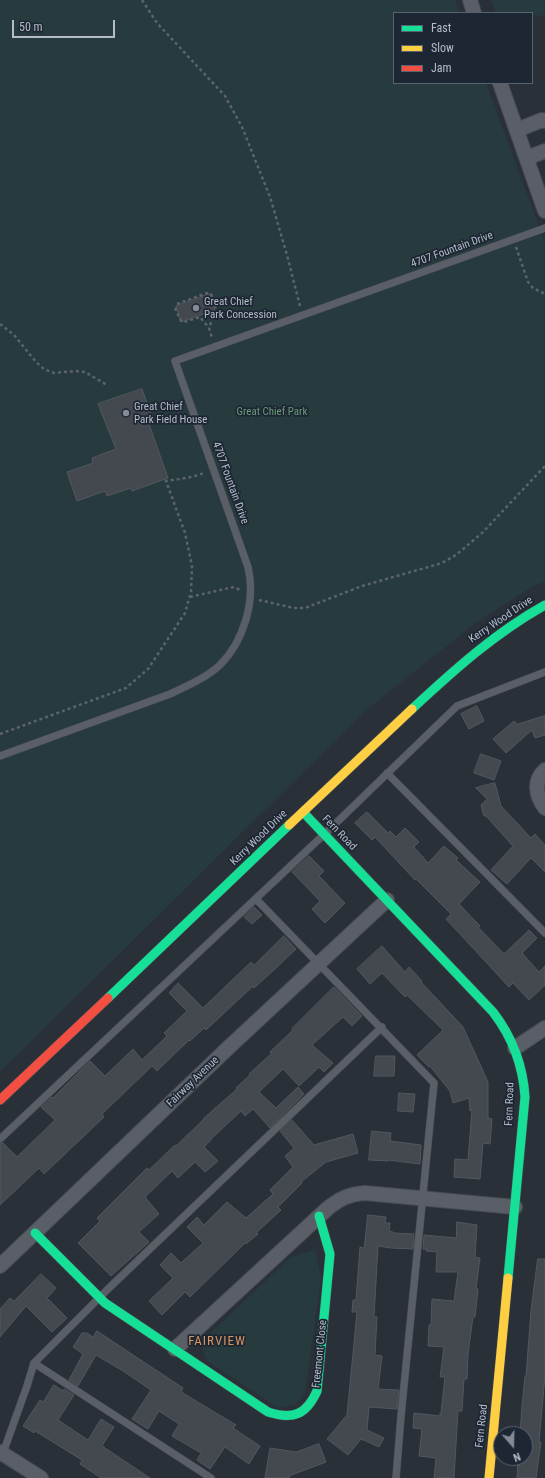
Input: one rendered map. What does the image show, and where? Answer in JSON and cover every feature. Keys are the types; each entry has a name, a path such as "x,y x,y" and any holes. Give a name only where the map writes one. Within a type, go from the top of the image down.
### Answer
{"street":[{"path":"470,0 474,12"},
{"path":"500,84 545,211"},
{"path":"517,130 542,120 545,121"},
{"path":"527,158 545,151"},
{"name":"Kerry Wood Drive","path":"0,1100 467,658 488,641 523,617 545,605"},
{"path":"545,770 538,779 537,791 545,808"},
{"name":"Fern Road","path":"303,812 493,1012 508,1033 515,1048 521,1068 525,1089 489,1478"},
{"name":"Fairway Avenue","path":"0,1266 387,900"},
{"path":"515,1048 545,1028"},
{"path":"175,1349 319,1216 336,1202 345,1197 364,1193 515,1207"},
{"name":"Freemont Close","path":"35,1233 99,1298 272,1414 285,1417 301,1413 309,1407 317,1391 330,1261 329,1247 319,1216"},
{"path":"1,1452 26,1474 40,1478"}],"lane":[{"name":"4707 Fountain Drive","path":"0,756 170,694 195,682 209,674 220,664 237,640 244,626 249,608 250,574 175,361 545,228"},
{"path":"0,1139 256,899 457,706 545,672"},
{"path":"387,773 545,932"},
{"path":"256,899 318,964 382,1027 434,1083 400,1416 396,1478"},
{"path":"1,1452 28,1386 34,1363 99,1298 382,1027"},
{"path":"34,1363 211,1478"}],"path":[{"path":"142,0 157,23 225,96 242,127 270,197 300,306 304,315"},
{"path":"513,240 528,282 533,288 545,294"},
{"path":"177,304 210,293 216,309 209,328"},
{"path":"175,308 182,322 200,317 209,328 214,346"},
{"path":"0,324 14,335 36,362 44,369 54,373 75,371 85,372 107,385"},
{"path":"190,597 234,588 259,600 294,608 305,608 362,586 442,563 456,555 482,533 545,466"},
{"path":"0,734 117,692 126,688 148,669 185,614 191,592 193,574 186,533 166,481 192,477 214,470"}],"green space":[{"name":"Great Chief Park","path":"0,0 455,0 460,12 393,12 393,84 486,84 545,243 545,582 535,585 477,622 365,711 0,1072"},
{"path":"491,0 545,0 545,16 533,15 533,12 496,12"},
{"path":"315,1250 321,1277 305,1393 295,1405 278,1408 207,1361 200,1343 291,1257"}],"building":[{"name":"Great Chief Park Concession","path":"210,294 215,310 181,322 176,306"},
{"path":"142,389 154,422 149,424 168,478 132,491 131,488 107,496 105,491 77,501 67,472 93,463 92,458 116,449 98,404"},
{"path":"477,706 484,721 469,729 461,714"},
{"path":"545,716 545,735 535,738 532,730 506,753 493,739 514,721 517,724"},
{"path":"481,754 501,761 494,780 474,773"},
{"path":"495,783 501,806 531,838 535,834 545,845 545,872 531,858 507,884 491,870 513,846 486,816 484,816 481,805 487,799 476,788"},
{"path":"367,812 388,833 390,831 396,837 405,828 419,842 414,847 428,863 444,846 458,858 456,860 480,882 459,904 480,926 478,927 504,954 529,930 537,938 522,953 539,972 545,966 545,985 529,1000 513,983 509,987 446,919 451,914 416,879 415,880 375,837 372,840 355,823"},
{"path":"309,856 324,871 319,876 345,903 325,923 312,909 320,901 292,872"},
{"path":"254,907 262,915 252,924 244,917"},
{"path":"284,936 296,949 276,968 254,988 253,986 206,1030 204,1028 190,1041 189,1040 157,1071 152,1066 102,1114 104,1117 44,1174 39,1168 0,1205 0,1144 3,1143 17,1157 55,1120 41,1107 52,1097 53,1098 90,1061 105,1076 133,1049 142,1060 167,1036 164,1033 187,1011 169,993 178,983 203,1008 251,962 254,965"},
{"path":"382,946 405,972 409,967 463,1027 488,1082 488,1118 492,1119 490,1144 483,1143 480,1179 454,1177 455,1159 468,1160 472,1110 470,1111 469,1098 453,1103 450,1091 430,1066 429,1067 417,1055 443,1030 407,995 405,997 382,973 370,984 357,969"},
{"path":"334,987 362,1016 352,1026 343,1017 312,1045 333,1063 324,1072 319,1067 299,1086 283,1069 259,1092 276,1108 298,1087 304,1094 270,1128 253,1109 245,1116 241,1111 204,1147 218,1161 205,1172 195,1162 178,1178 172,1171 145,1197 159,1214 139,1232 149,1242 111,1276 78,1243 100,1221 97,1218 147,1168 149,1170 237,1089 236,1088 250,1075 249,1074 272,1053 270,1052"},
{"path":"376,1056 395,1056 394,1076 374,1076"},
{"path":"399,1093 415,1094 413,1112 398,1111"},
{"path":"292,1120 314,1145 353,1134 358,1153 326,1162 301,1182 302,1183 278,1207 281,1210 256,1233 258,1234 246,1244 245,1243 190,1297 185,1292 162,1315 149,1301 173,1278 160,1265 171,1253 181,1263 203,1243 187,1227 197,1217 204,1225 227,1202 246,1218 273,1194 270,1190 293,1167 285,1156 294,1148 280,1131"},
{"path":"372,1131 391,1133 390,1141 421,1145 420,1164 388,1160 369,1160"},
{"path":"368,1215 386,1217 385,1223 390,1223 389,1231 393,1233 414,1234 413,1249 378,1246 374,1317 377,1317 375,1355 382,1356 378,1389 399,1390 397,1409 369,1407 367,1430 384,1438 379,1447 361,1439 348,1455 327,1439 347,1415 357,1312 352,1312 353,1300 356,1300 360,1247 364,1248"},
{"path":"457,1222 477,1225 475,1257 480,1258 476,1289 478,1289 475,1317 473,1317 468,1354 467,1379 464,1379 462,1411 458,1411 454,1478 434,1478 436,1458 419,1456 422,1429 413,1428 414,1413 440,1416 441,1413 445,1377 440,1377 444,1347 428,1346 429,1325 431,1325 432,1299 454,1301 458,1272 436,1272 437,1252 426,1251 427,1249 423,1249 424,1235 456,1238"},
{"path":"538,1259 545,1259 545,1376 539,1442 541,1442 536,1478 517,1478 518,1466 533,1466 533,1426 521,1426 531,1311"},
{"path":"41,1274 56,1288 47,1298 67,1318 52,1332 26,1306 0,1337 0,1309 10,1298 14,1301"},
{"path":"97,1331 183,1388 181,1392 236,1425 233,1428 260,1446 249,1464 225,1447 210,1469 197,1460 201,1453 172,1436 179,1424 159,1411 148,1429 132,1419 151,1390 96,1355 78,1386 69,1380 83,1354 73,1347 82,1333 87,1333 93,1337"},
{"path":"54,1385 63,1391 64,1389 74,1395 58,1420 88,1440 101,1419 114,1427 102,1446 150,1478 101,1478 80,1464 82,1460 35,1431 34,1433 23,1426 40,1400 43,1402"},
{"path":"319,1444 326,1462 289,1476 289,1478 265,1478 270,1448 296,1452"}],"traffic: fast":[{"path":"412,709 459,666 492,640 545,605"},
{"path":"303,812 493,1012 506,1032 516,1052 522,1074 525,1097 508,1278"},
{"path":"108,998 289,825"},
{"path":"35,1233 105,1303 268,1412 292,1415 298,1414 308,1406 317,1391 330,1254 319,1216"}],"traffic: slow":[{"path":"289,825 412,709"},
{"path":"489,1478 508,1278"}],"traffic: jam":[{"path":"0,1100 108,998"}],"place":[{"name":"Great Chief Park Concession","path":"196,308"},
{"name":"Great Chief Park Field House","path":"126,413"}],"district":[{"name":"FAIRVIEW","path":"217,1342"}]}
